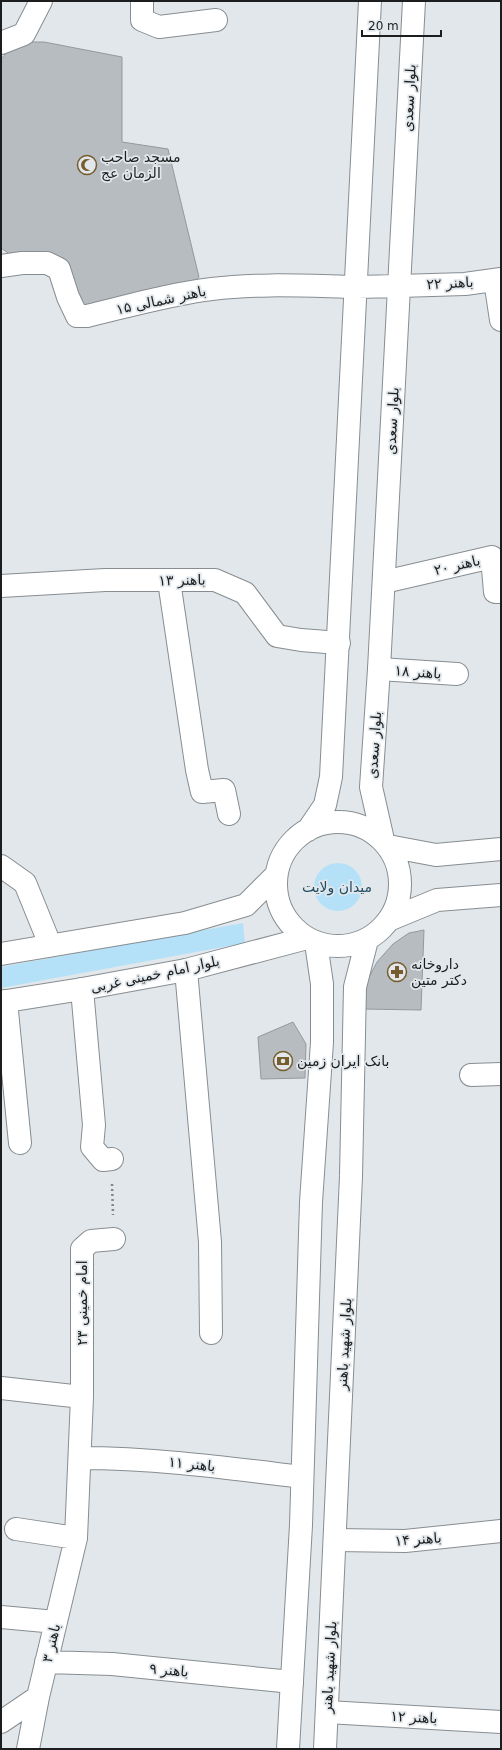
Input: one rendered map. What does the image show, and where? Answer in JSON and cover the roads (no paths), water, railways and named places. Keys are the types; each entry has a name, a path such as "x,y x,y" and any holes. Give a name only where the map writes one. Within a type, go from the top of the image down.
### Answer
{"main road":[{"path":"1,43 24,34 42,1"},
{"path":"142,1 142,20 159,27 216,20"},
{"path":"308,830 325,805 331,778 339,643 370,1"},
{"name":"بلوار سعدی","path":"385,843 371,787 384,582 414,1"},
{"name":"باهنر شمالی ۱۵","path":"1,266 22,263 48,263 60,269 68,297 77,316 87,316 161,297 212,289 261,285 356,287"},
{"path":"498,279 501,320"},
{"name":"باهنر ۲۲","path":"356,287 465,284 498,279"},
{"name":"باهنر ۲۰","path":"384,582 492,557 495,592 501,592"},
{"name":"باهنر ۱۳","path":"1,586 105,580 215,580 245,593 277,636 301,640 339,643"},
{"path":"169,581 197,770 202,792 224,790 229,814"},
{"name":"باهنر ۱۸","path":"379,669 457,674"},
{"path":"345,822 366,828 385,843 396,858 402,879 400,900 391,919 376,935 356,945 334,947 311,940 295,930 282,913 276,895 276,876 282,857 292,841 308,830 326,823 345,822"},
{"path":"385,843 436,855 501,849"},
{"path":"1,866 25,883 47,937 48,946"},
{"path":"1,954 185,923 246,905 276,876"},
{"path":"391,919 437,900 501,895"},
{"path":"288,1749 302,1477 311,1202 322,1042 322,984 311,940"},
{"name":"بلوار امام خمینی غربی","path":"4,1001 82,989 186,970 311,940"},
{"name":"بلوار شهید باهنر","path":"325,1749 351,1176 355,987 366,940"},
{"path":"186,970 210,1242 210,1333"},
{"path":"82,989 94,1125 92,1147 103,1160 112,1159"},
{"path":"4,1001 20,1143"},
{"path":"471,1075 501,1074"},
{"name":"امام خمینی ۲۳","path":"76,1538 82,1397 82,1249 91,1241 114,1239"},
{"path":"1,1388 82,1397"},
{"name":"باهنر ۱۱","path":"80,1458 126,1458 302,1477"},
{"path":"16,1529 76,1538"},
{"name":"باهنر ۱۴","path":"335,1540 405,1541 501,1531"},
{"name":"باهنر ۳","path":"28,1749 38,1697 76,1538"},
{"path":"1,1617 56,1622"},
{"name":"باهنر ۹","path":"46,1662 112,1664 292,1682"},
{"path":"1,1722 38,1697"},
{"name":"باهنر ۱۲","path":"327,1712 501,1722"}],"place":[{"name":"مسجد صاحب الزمان عج","path":"87,165"},
{"name":"داروخانه دکتر متین","path":"397,972"},
{"name":"بانک ایران زمین","path":"283,1061"}],"park label":[{"name":"میدان ولایت","path":"337,887"}]}
